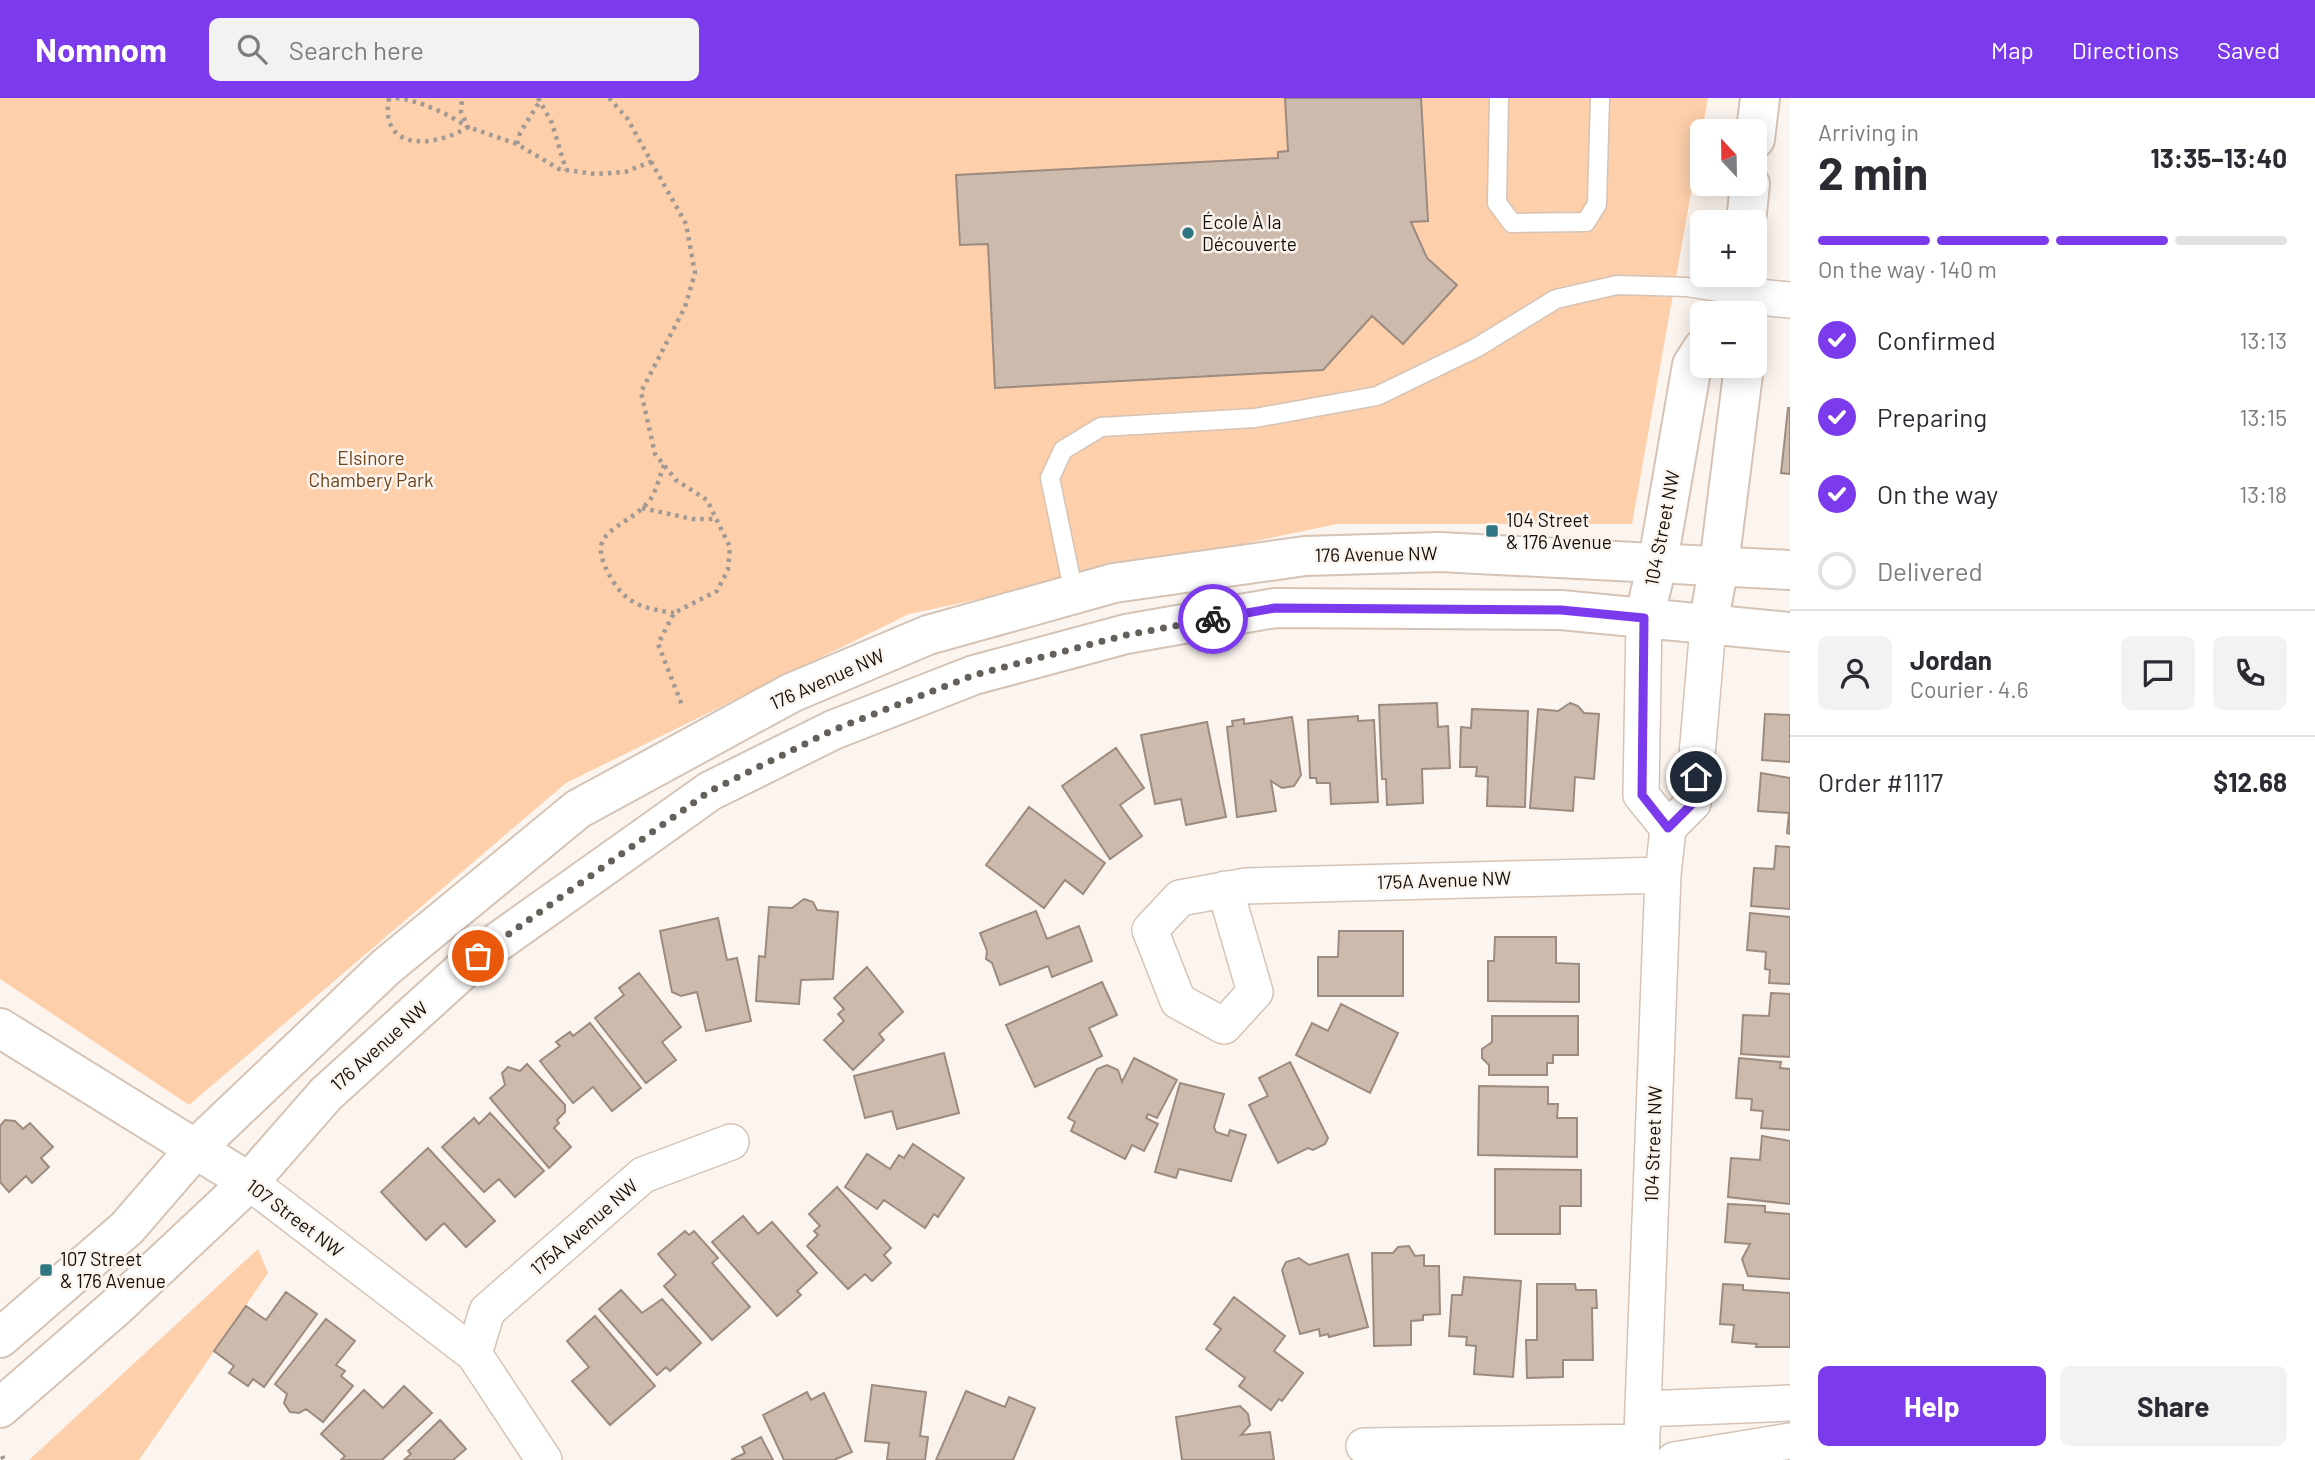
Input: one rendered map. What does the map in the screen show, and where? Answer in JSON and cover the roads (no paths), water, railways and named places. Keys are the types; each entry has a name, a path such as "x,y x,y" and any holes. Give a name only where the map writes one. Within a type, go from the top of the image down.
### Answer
{"street":[{"path":"1757,119 1760,98"},
{"path":"1735,299 1790,300"},
{"name":"104 Street NW","path":"1642,1437 1663,875 1668,828 1642,795 1644,618 1658,561 1690,377"},
{"path":"1668,828 1693,803 1708,626 1719,565 1742,378"},
{"name":"176 Avenue NW","path":"0,1339 127,1228 197,1147 386,967 578,809 791,693 928,635 1114,583 1305,556 1440,552 1658,561 1790,570"},
{"name":"176 Avenue NW","path":"0,1408 116,1307 249,1182 326,1094 478,956 710,791 833,730 974,675 1126,635 1275,608 1561,610 1790,632"},
{"name":"175A Avenue NW","path":"1225,889 1246,886 1663,875"},
{"name":"107 Street NW","path":"0,1028 197,1147 249,1182 474,1354 544,1460"},
{"name":"175A Avenue NW","path":"474,1354 487,1311 643,1175 732,1142"},
{"path":"1364,1446 1642,1437 1790,1403"},
{"path":"1674,1460 1790,1441"}],"lane":[{"path":"1499,98 1497,203 1512,223 1586,222 1597,204 1600,98"},
{"path":"1074,594 1050,478 1063,450 1101,427 1255,418 1377,396 1476,348 1556,299 1617,285 1687,287 1735,299"}],"place":[{"name":"École À la Découverte","path":"1188,233"},
{"name":"104 Street & 176 Avenue","path":"1492,531"},
{"name":"107 Street & 176 Avenue","path":"46,1270"}],"park label":[{"name":"Elsinore Chambery Park","path":"371,469"}]}
